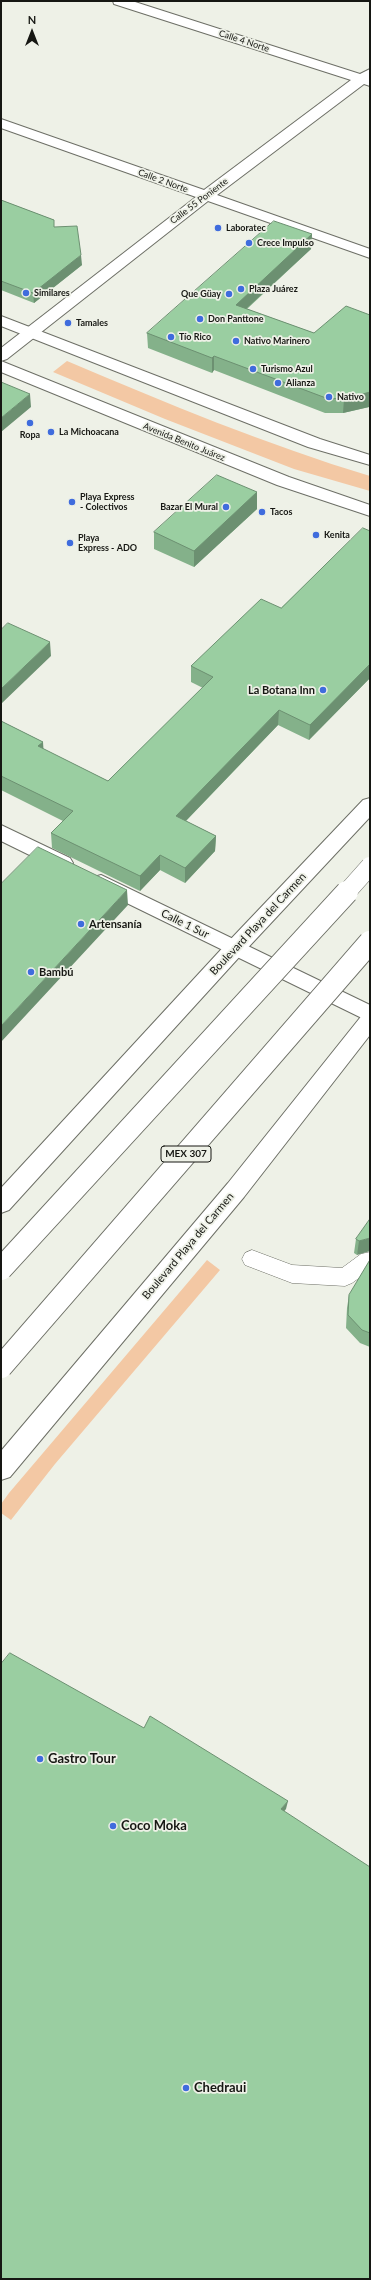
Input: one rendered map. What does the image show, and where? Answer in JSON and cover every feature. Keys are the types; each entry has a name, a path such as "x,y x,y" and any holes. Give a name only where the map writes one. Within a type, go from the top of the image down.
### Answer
{"main road":[{"name":"Calle 4 Norte","path":"118,1 367,78"},
{"name":"Calle 55 Poniente","path":"1,356 206,196 367,78"},
{"name":"Calle 2 Norte","path":"1,123 370,254"},
{"path":"1,321 314,443 370,460"},
{"name":"Avenida Benito Juárez","path":"1,366 283,481 370,511"},
{"name":"Boulevard Playa del Carmen","path":"1,1203 235,948 370,805"},
{"name":"Calle 1 Sur","path":"1,832 370,1014"},
{"path":"1,1269 370,866"},
{"name":"MEX 307","path":"1,1367 370,942"},
{"name":"Boulevard Playa del Carmen","path":"1,1469 236,1190 370,1020"}],"lane":[{"path":"252,1259 292,1274 345,1277 368,1260"}],"shaded area":[{"path":"67,361 179,408 255,437 370,476 370,491 294,469 165,419 53,372"},
{"path":"207,1260 220,1270 55,1464 11,1520 1,1513 1,1504 9,1493"}],"building":[{"path":"1,200 54,220 54,227 77,226 81,255 33,293 1,281"},
{"path":"274,221 312,234 236,305 314,333 346,306 370,315 370,392 344,399 326,398 214,356 212,358 147,333"},
{"path":"1,382 30,394 1,418"},
{"path":"217,475 257,492 194,551 154,532"},
{"path":"363,528 370,531 370,664 310,725 279,710 176,816 216,836 185,868 160,855 140,876 51,833 73,811 1,776 1,721 43,742 38,746 108,781 213,677 191,666 261,599 281,608"},
{"path":"8,623 50,642 1,689 1,630"},
{"path":"38,847 127,890 1,1026 1,884"},
{"path":"370,1219 370,1238 359,1241 356,1239"},
{"path":"370,1260 370,1333 362,1330 348,1315 349,1295"},
{"name":"Chedraui","path":"10,1653 144,1728 150,1716 288,1801 281,1809 370,1867 370,2279 1,2279 1,1664"}],"place":[{"name":"Laboratec","path":"218,228"},
{"name":"Crece Impulso","path":"249,243"},
{"name":"Plaza Juárez","path":"241,289"},
{"name":"Similares","path":"26,293"},
{"name":"Que Güay","path":"229,294"},
{"name":"Don Panttone","path":"200,319"},
{"name":"Tamales","path":"68,323"},
{"name":"Tío Rico","path":"171,337"},
{"name":"Nativo Marinero","path":"236,341"},
{"name":"Turismo Azul","path":"253,369"},
{"name":"Alianza","path":"278,383"},
{"name":"Nativo","path":"329,397"},
{"name":"Ropa","path":"30,423"},
{"name":"La Michoacana","path":"51,432"},
{"name":"Playa Express - Colectivos","path":"72,502"},
{"name":"Bazar El Mural","path":"226,507"},
{"name":"Tacos","path":"262,512"},
{"name":"Kenita","path":"316,535"},
{"name":"Playa Express - ADO","path":"70,543"},
{"name":"La Botana Inn","path":"323,690"},
{"name":"Artensanía","path":"81,924"},
{"name":"Bambú","path":"31,972"},
{"name":"Gastro Tour","path":"40,1759"},
{"name":"Coco Moka","path":"113,1826"},
{"name":"Chedraui","path":"186,2088"}]}
